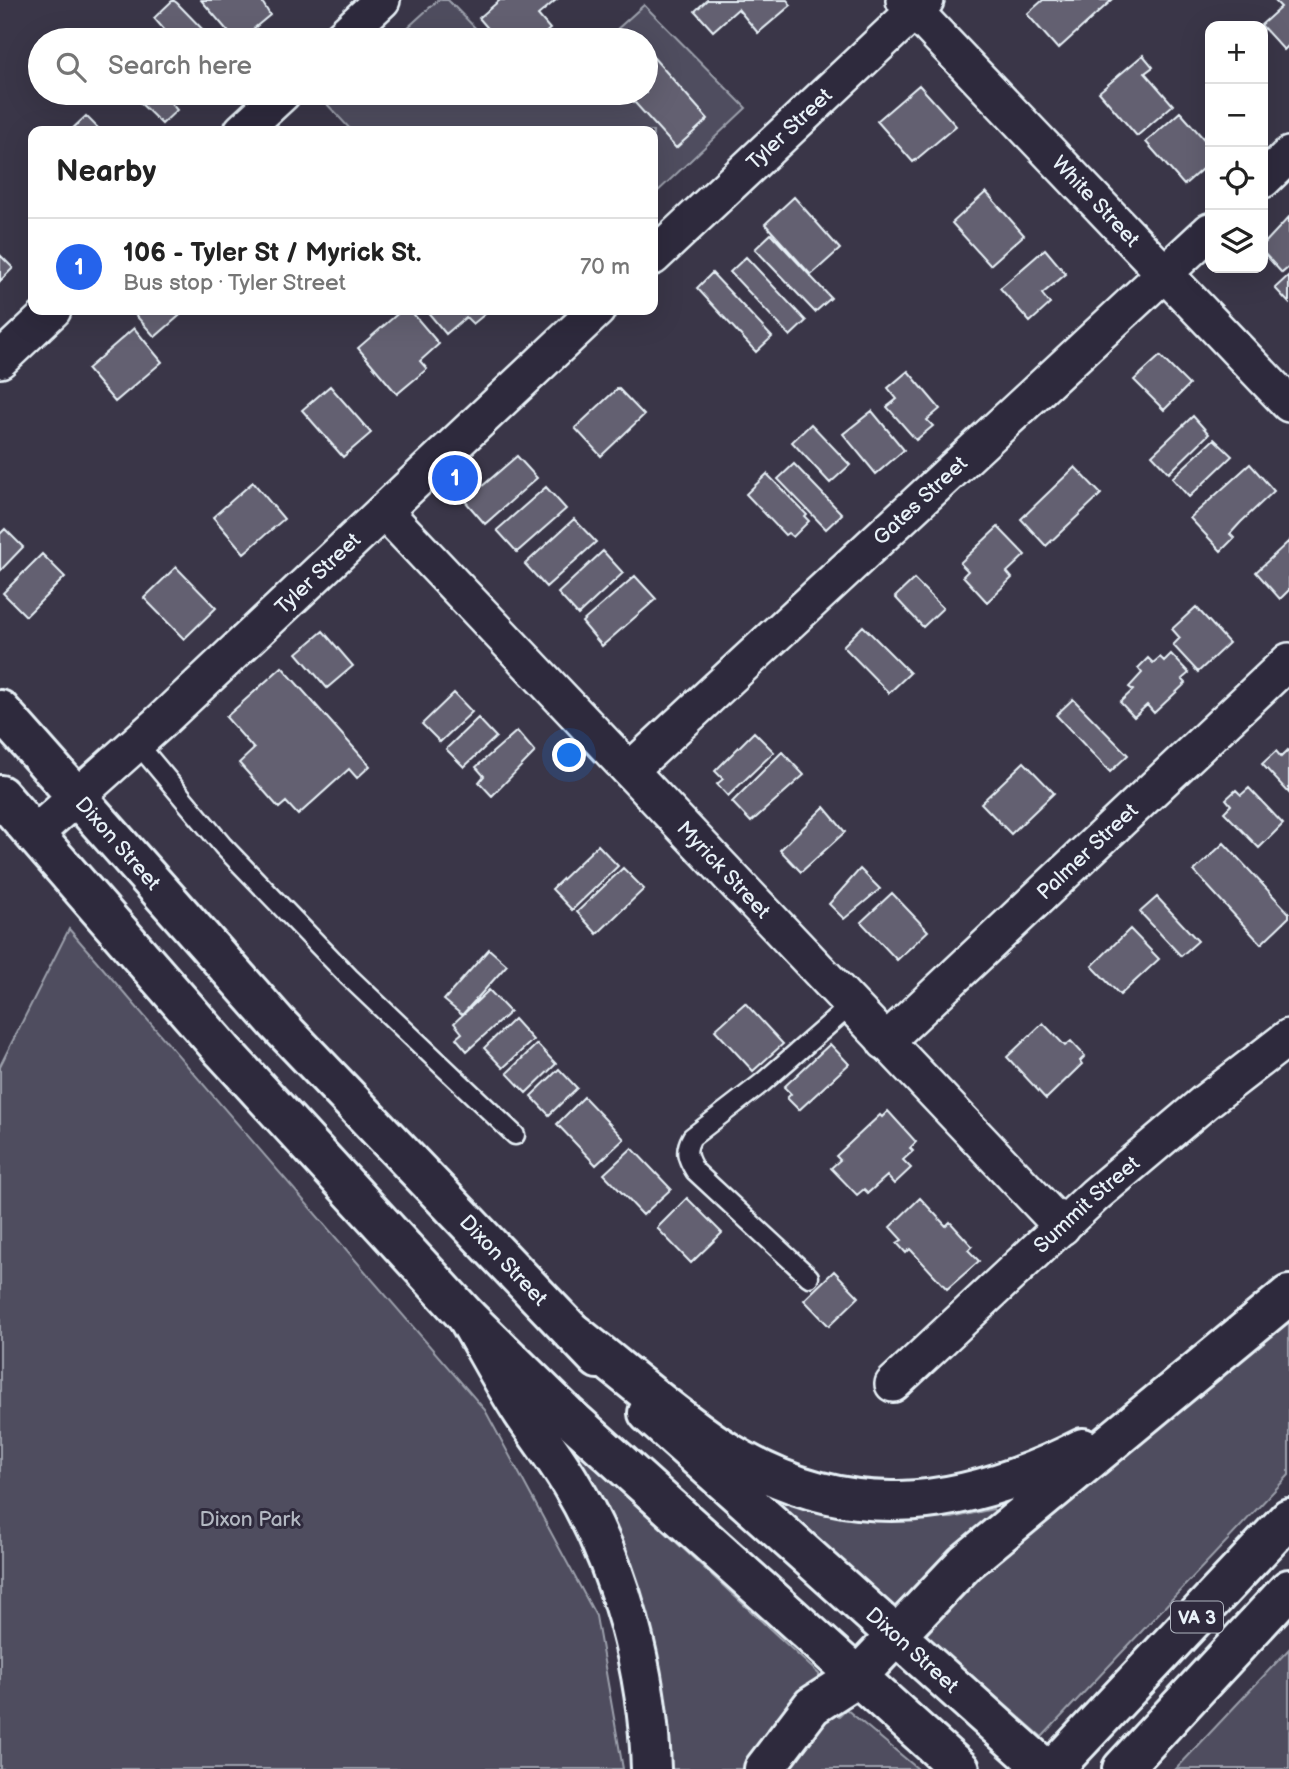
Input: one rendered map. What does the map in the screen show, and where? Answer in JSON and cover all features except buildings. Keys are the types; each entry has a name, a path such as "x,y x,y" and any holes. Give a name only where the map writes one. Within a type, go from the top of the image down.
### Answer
{"main road":[{"name":"Dixon Street","path":"0,710 277,1023 646,1411 1045,1769"},
{"path":"0,795 36,833 223,1051 467,1317 566,1415 960,1769"},
{"path":"764,1769 812,1706 857,1677 965,1563 1289,1295"},
{"path":"467,1317 522,1412 572,1485 600,1543 633,1640 644,1695 651,1769"},
{"path":"575,1334 716,1444 749,1464 793,1484 857,1500 933,1500 1005,1482 1073,1454 1148,1410"},
{"name":"VA 3","path":"1053,1769 1289,1518"},
{"name":"VA 3","path":"1131,1759 1289,1589"}],"street":[{"path":"352,28 382,0"},
{"name":"Tyler Street","path":"658,252 915,4"},
{"name":"White Street","path":"915,4 1289,404"},
{"path":"248,126 270,105"},
{"path":"1268,175 1289,155"},
{"name":"Gates Street","path":"630,770 1205,236"},
{"path":"0,360 48,315"},
{"name":"Tyler Street","path":"36,833 137,743 592,315"},
{"name":"Myrick Street","path":"384,511 1062,1227"},
{"name":"Palmer Street","path":"885,1042 1289,661"},
{"name":"Summit Street","path":"893,1384 1062,1227 1205,1102 1289,1037"}],"lane":[{"path":"137,743 242,866 349,977 515,1135"},
{"path":"809,1277 695,1171 687,1157 687,1147 692,1137 762,1083 850,1006"}],"green space":[{"path":"438,0 448,0 475,28 407,28"},
{"path":"644,5 746,108 658,191 658,126 347,126 328,105 658,105 658,28 618,28"},
{"name":"Dixon Park","path":"69,929 485,1410 596,1616 623,1769 0,1769 0,1066"},
{"path":"1289,1315 1289,1475 1042,1737 922,1632 925,1623 1162,1418"},
{"path":"562,1437 820,1675 748,1769 670,1769 656,1665 630,1564 608,1515"},
{"path":"768,1488 896,1519 952,1518 993,1509 997,1513 900,1609 893,1608 765,1494"},
{"path":"1289,1649 1289,1769 1176,1769"},
{"path":"846,1709 918,1769 784,1769 832,1710 839,1716"}],"place":[{"name":"106 - Tyler St / Myrick St.","path":"455,478"}]}
